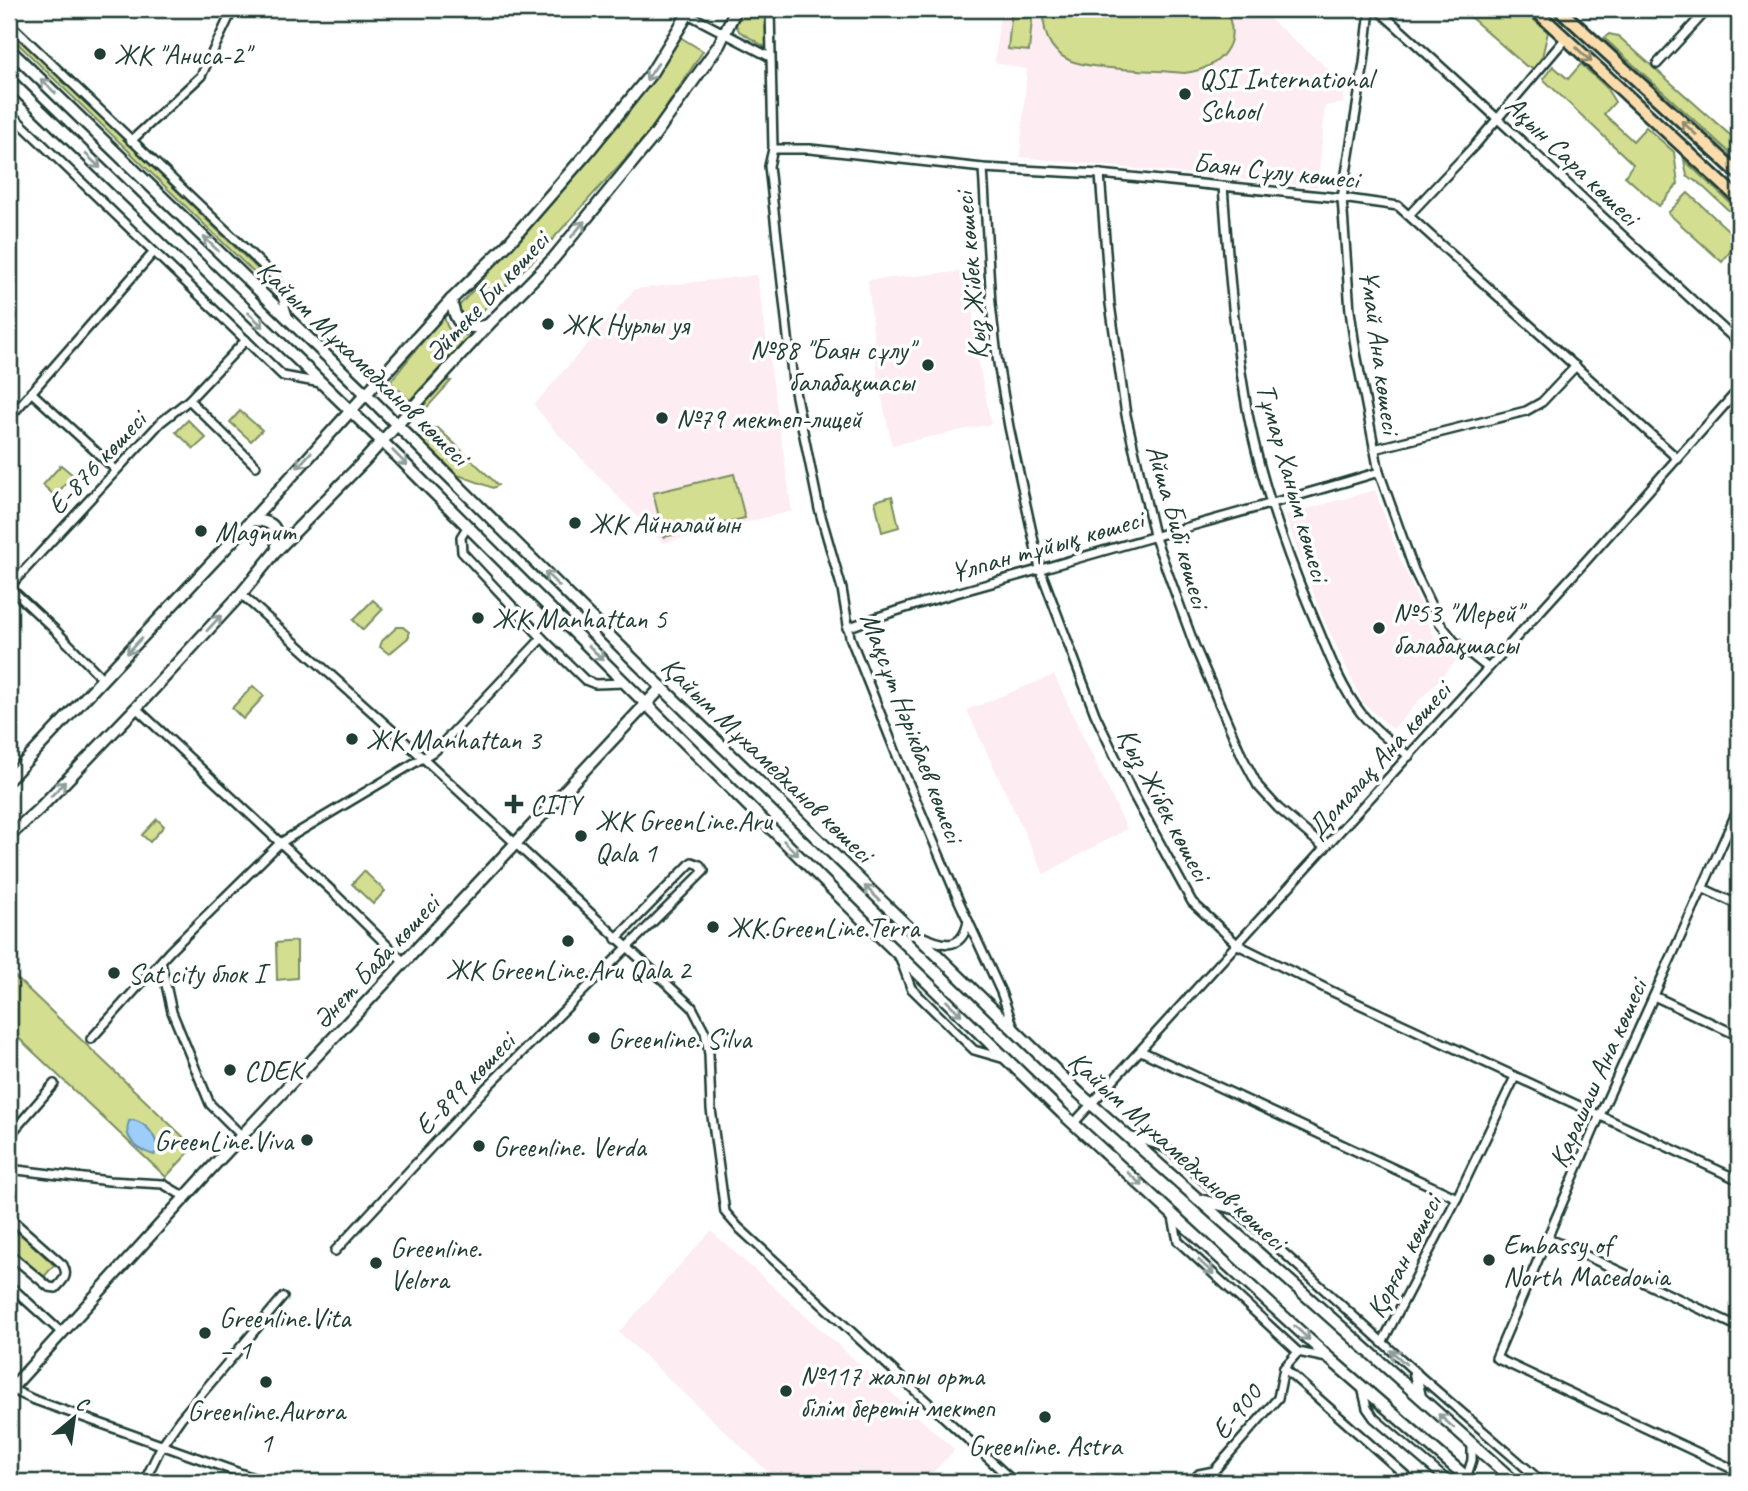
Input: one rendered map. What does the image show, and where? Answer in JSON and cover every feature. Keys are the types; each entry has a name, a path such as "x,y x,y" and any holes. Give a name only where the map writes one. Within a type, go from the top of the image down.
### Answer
{"main road":[{"name":"Әйтеке Би көшесі","path":"9,836 39,810 135,708 241,594 277,551 383,442 578,230 654,136 719,45 736,9"},
{"path":"1534,9 1739,199"},
{"path":"1559,9 1739,174"},
{"name":"Әйтеке Би көшесі","path":"9,779 252,520 451,300 507,245 650,75 690,12"},
{"path":"1566,38 1577,26"},
{"name":"Қайым Мұхамедханов көшесі","path":"9,48 1091,1105 1515,1482"},
{"name":"Қайым Мұхамедханов көшесі","path":"9,80 351,410 1008,1060 1330,1359 1468,1481"},
{"path":"451,300 454,317 462,325 476,328 488,325"},
{"path":"252,520 265,521 272,525 277,535 277,551"},
{"name":"Әнет Баба көшесі","path":"9,1389 662,687"},
{"path":"1198,1200 1234,1208"},
{"path":"1415,1373 1420,1397"}],"street":[{"path":"131,141 201,76 233,9"},
{"path":"678,9 690,12 770,57"},
{"name":"Мақсұт Нәрікбаев көшесі","path":"770,9 773,149 769,166 793,382 818,509 842,589 847,628 893,747 1016,1032"},
{"name":"Ұмай Ана көшесі","path":"1370,9 1342,198 1350,311 1378,472 1414,570 1439,622 1454,641 1488,668"},
{"name":"Ақын Сара көшесі","path":"1377,9 1499,118 1595,212 1739,343"},
{"path":"1657,64 1708,9"},
{"path":"9,23 276,278 289,320"},
{"path":"1409,215 1499,118 1566,38"},
{"path":"9,112 283,376 322,383"},
{"name":"Баян Сұлу көшесі","path":"773,149 810,149 983,168 1100,174 1398,206 1678,459"},
{"name":"Қыз Жібек көшесі","path":"983,168 997,357 1009,427 1040,569 1095,714 1144,815 1192,902 1238,945 1739,1180"},
{"name":"Айша Бибі көшесі","path":"1100,174 1110,304 1126,415 1154,535 1195,647 1242,756 1258,786 1278,808 1325,848"},
{"name":"Тұмар Ханым көшесі","path":"1223,186 1235,332 1243,386 1257,453 1272,504 1300,584 1348,692 1361,713 1376,729 1409,756"},
{"path":"9,418 154,252"},
{"name":"Е-876 көшесі","path":"9,587 161,422 189,400 246,340"},
{"path":"1374,449 1526,411 1542,402 1576,366"},
{"name":"Домалақ Ана көшесі","path":"1074,1123 1739,389"},
{"path":"31,392 116,470"},
{"path":"189,400 256,466"},
{"name":"Ұлпан тұйық көшесі","path":"847,628 933,599 1378,472"},
{"path":"468,526 461,537 461,552 542,638 585,680 595,684 625,683"},
{"path":"9,587 103,679"},
{"path":"241,594 692,1007 705,1032 709,1054 711,1109 725,1212 1014,1482"},
{"path":"92,1039 161,961 280,842 436,750 542,638"},
{"path":"135,708 280,842 405,963"},
{"name":"Қарашаш Ана көшесі","path":"1739,807 1600,1115 1496,1358 1739,1472"},
{"name":"Е-899 көшесі","path":"335,1251 486,1088 704,871 700,864 692,862 616,939"},
{"path":"1702,888 1739,905"},
{"path":"911,930 943,946 956,943 966,933 968,921"},
{"path":"898,954 911,988 974,1050 1008,1060"},
{"path":"161,961 172,1012 210,1104 242,1136"},
{"path":"1654,996 1739,1036"},
{"path":"1141,1051 1457,1198"},
{"name":"Қорған көшесі","path":"1125,1135 1172,1152 1382,1343 1457,1198 1515,1077"},
{"path":"9,1136 54,1084"},
{"path":"9,1169 109,1181 163,1184 186,1197"},
{"path":"1171,1212 1178,1241 1298,1352 1330,1359"},
{"path":"9,1254 49,1287 56,1288 66,1277 67,1271 63,1265 11,1219"},
{"path":"1548,1238 1739,1327"},
{"path":"9,1284 62,1333"},
{"path":"144,1482 162,1445 181,1418 284,1297"},
{"path":"1382,1343 1542,1482"},
{"name":"E-900","path":"1191,1482 1199,1474 1214,1471 1278,1398 1284,1368 1298,1352"},
{"path":"1284,1368 1413,1482"},
{"path":"1362,1386 1367,1408 1374,1418 1449,1482"},
{"path":"9,1389 265,1482"},
{"path":"1468,1481 1472,1444"}],"shaded area":[{"name":"QSI International School","path":"1000,9 1258,9 1346,84 1343,103 1325,106 1318,187 1020,157 1027,69 995,63"},
{"name":"№88 \"Баян сұлу\" балабақшасы","path":"969,271 976,350 991,424 892,445 878,380 868,280"},
{"name":"№79 мектеп-лицей","path":"757,275 792,511 663,543 556,432 534,405 635,289"},
{"name":"№53 \"Мерей\" балабақшасы","path":"1375,490 1398,554 1438,646 1456,661 1393,729 1363,703 1319,609 1285,515"},
{"path":"1054,675 1127,829 1044,874 967,710"},
{"name":"№117 жалпы орта білім беретін мектеп","path":"711,1231 955,1450 923,1482 779,1482 619,1332"}],"green space":[{"path":"743,9 767,9 767,48 739,31 736,25"},
{"path":"1012,9 1033,9 1029,51 1008,49"},
{"path":"1046,9 1225,9 1232,33 1225,53 1197,71 1184,73 1092,66 1069,60 1051,45 1044,24"},
{"path":"1461,9 1521,9 1548,32 1542,57 1534,68 1526,66"},
{"path":"9,28 270,281 274,292 9,35"},
{"path":"1609,34 1618,36 1739,143 1739,161 1604,38"},
{"path":"680,37 703,51 651,130 534,260 494,297 474,322 462,318 458,313 459,306 625,118"},
{"path":"1581,64 1605,86 1615,102 1604,114 1633,141 1646,127 1674,152 1678,184 1659,206 1625,176 1633,164 1543,79 1553,66 1568,79"},
{"path":"1684,160 1739,211 1739,220 1699,183 1687,176"},
{"path":"1688,193 1739,240 1722,262 1668,213"},
{"path":"444,315 451,331 470,336 410,400 390,382"},
{"path":"444,380 451,381 422,413 418,408"},
{"path":"240,411 262,430 251,441 230,422"},
{"path":"188,420 206,438 194,449 176,432"},
{"path":"429,428 438,428 498,485 493,488 458,475 419,439"},
{"path":"61,465 73,475 55,496 43,485"},
{"path":"734,474 745,518 664,537 653,493"},
{"path":"892,496 899,527 882,532 875,501"},
{"path":"373,600 383,609 363,630 353,620"},
{"path":"397,627 403,627 409,632 409,637 389,654 380,647 382,641"},
{"path":"253,686 264,696 243,719 232,708"},
{"path":"157,819 164,826 150,842 142,835"},
{"path":"364,871 385,891 373,904 352,884"},
{"path":"297,941 297,978 277,980 276,943"},
{"path":"9,971 194,1147 166,1177 9,1029"},
{"path":"18,1232 54,1265 43,1278 9,1246 9,1242"}],"water":[{"path":"129,1121 143,1124 153,1134 158,1149 154,1155 137,1147 130,1138 127,1127"}],"place":[{"name":"ЖК \"Аниса-2\"","path":"100,54"},
{"name":"QSI International School","path":"1185,94"},
{"name":"ЖК Нурлы уя","path":"548,324"},
{"name":"№88 \"Баян сұлу\" балабақшасы","path":"928,365"},
{"name":"№79 мектеп-лицей","path":"662,418"},
{"name":"ЖК Айналайын","path":"575,523"},
{"name":"Magnum","path":"201,531"},
{"name":"ЖК Manhattan 5","path":"478,618"},
{"name":"№53 \"Мерей\" балабақшасы","path":"1379,628"},
{"name":"ЖК Manhattan 3","path":"352,739"},
{"name":"CITY","path":"514,804"},
{"name":"ЖК GreenLine.Aru Qala 1","path":"581,836"},
{"name":"ЖК.GreenLine.Terra","path":"713,927"},
{"name":"ЖК GreenLine.Aru Qala 2","path":"568,941"},
{"name":"Sat city блок I","path":"114,973"},
{"name":"Greenline. Silva","path":"594,1038"},
{"name":"CDEK","path":"230,1070"},
{"name":"GreenLine.Viva","path":"307,1140"},
{"name":"Greenline. Verda","path":"479,1146"},
{"name":"Embassy of North Macedonia","path":"1489,1260"},
{"name":"Greenline. Velora","path":"376,1263"},
{"name":"Greenline.Vita – 1","path":"205,1333"},
{"name":"Greenline.Aurora 1","path":"266,1382"},
{"name":"№117 жалпы орта білім беретін мектеп","path":"786,1391"},
{"name":"Greenline. Astra","path":"1045,1417"}]}
